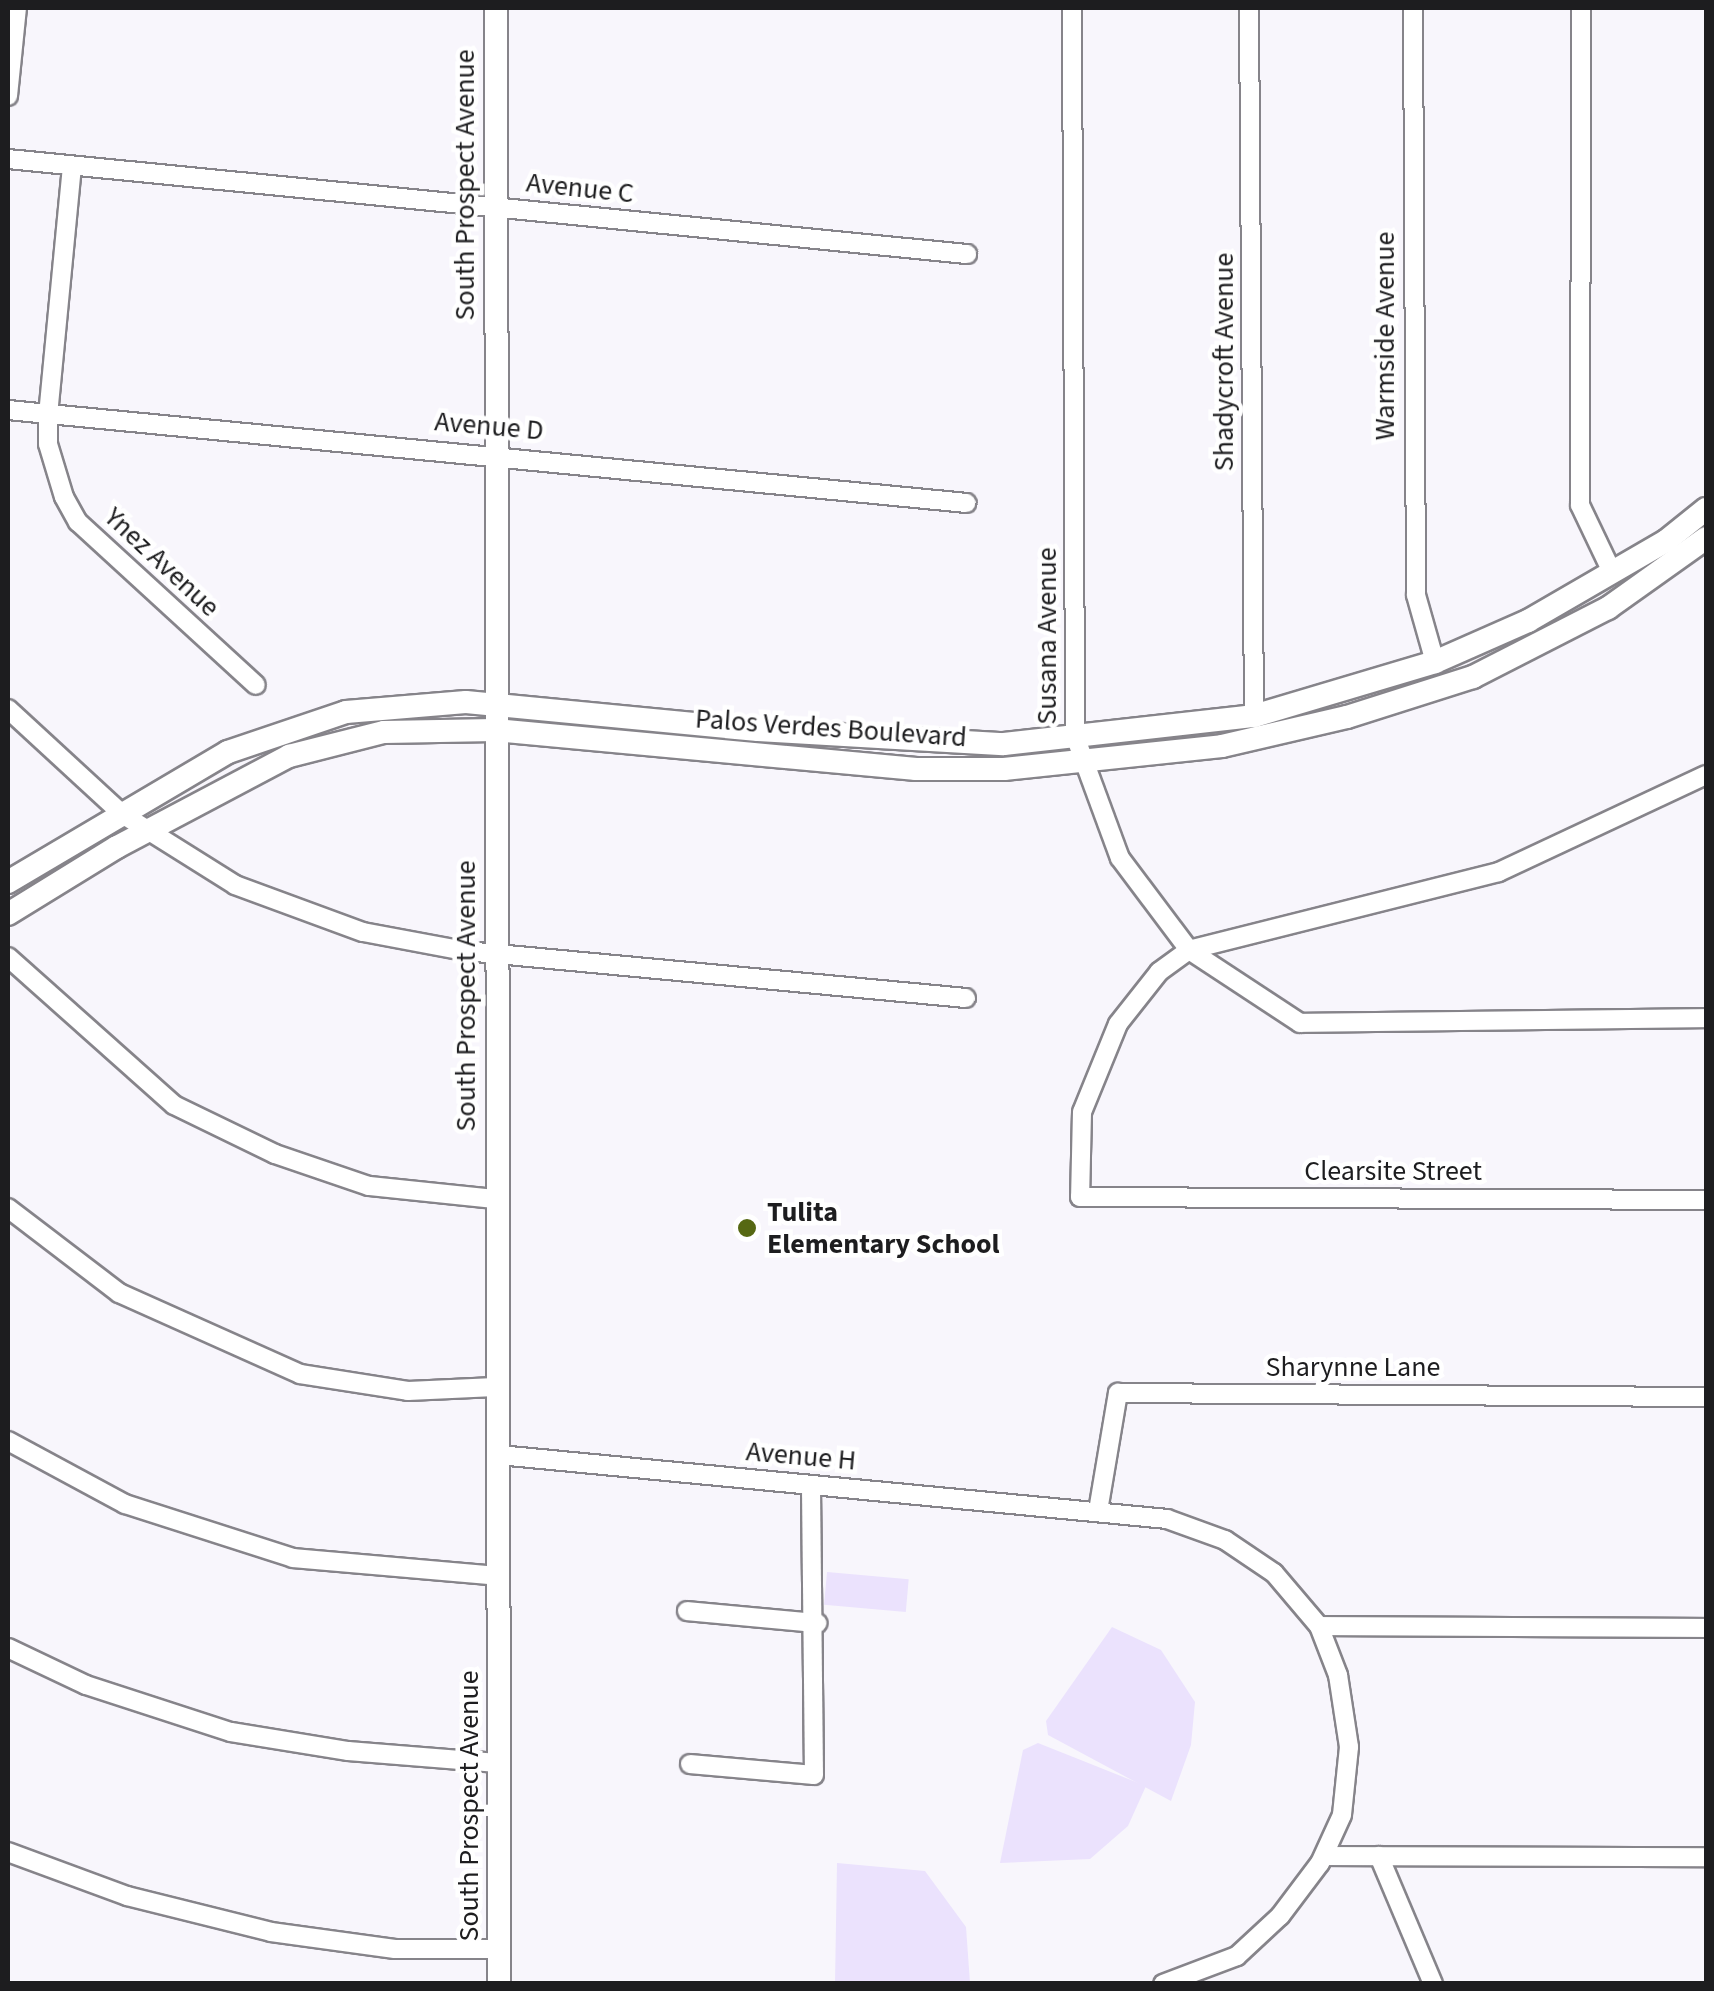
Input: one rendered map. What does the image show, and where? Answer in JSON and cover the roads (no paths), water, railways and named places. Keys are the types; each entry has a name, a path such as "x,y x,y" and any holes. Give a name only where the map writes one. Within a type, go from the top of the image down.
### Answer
{"main road":[{"name":"South Prospect Avenue","path":"496,8 495,1387 499,1456 499,1984"},
{"name":"Palos Verdes Boulevard","path":"8,914 147,830 289,756 384,732 496,730 916,769 1004,769 1078,747 1254,716 1435,662 1528,621 1704,523"},
{"name":"Palos Verdes Boulevard","path":"8,882 228,752 302,724 406,705 496,704 939,743 1222,746 1356,714 1473,677 1608,608 1704,523"},
{"path":"1528,621 1540,643"},
{"path":"1348,688 1356,714"}],"street":[{"path":"8,96 17,8"},
{"name":"Susana Avenue","path":"1072,8 1078,747 1120,858 1189,950 1300,1023 1706,1018"},
{"name":"Shadycroft Avenue","path":"1249,8 1254,716"},
{"name":"Warmside Avenue","path":"1414,8 1416,595 1435,662"},
{"path":"1581,8 1580,505 1612,572"},
{"name":"Avenue C","path":"8,159 968,254"},
{"name":"Ynez Avenue","path":"72,166 48,414 56,475 78,522 256,686"},
{"name":"Avenue D","path":"8,410 494,454 966,503"},
{"path":"8,709 122,814 147,830 235,885 363,932 496,953 966,998"},
{"path":"1189,950 1499,872 1706,775"},
{"name":"Clearsite Street","path":"1189,950 1159,972 1118,1024 1082,1112 1080,1197 1706,1200"},
{"path":"8,957 174,1106 275,1154 369,1186 496,1199"},
{"path":"8,1208 118,1293 300,1374 408,1391 495,1387"},
{"name":"Sharynne Lane","path":"1098,1510 1118,1394 1706,1397"},
{"path":"8,1441 126,1504 293,1558 498,1576"},
{"name":"Avenue H","path":"499,1456 1167,1519 1225,1540 1274,1572 1319,1626 1338,1675 1349,1747 1342,1816 1325,1856 1280,1916 1238,1956 1163,1984"},
{"path":"690,1764 814,1775 817,1624 812,1486"},
{"path":"687,1611 817,1624"},
{"path":"1319,1626 1706,1628"},
{"path":"8,1648 86,1685 232,1732 348,1751 498,1763"},
{"path":"8,1852 127,1896 270,1932 395,1949 500,1949"},
{"path":"1325,1856 1706,1857"},
{"path":"1379,1856 1434,1984"}],"place":[{"name":"Tulita Elementary School","path":"747,1228"}]}
